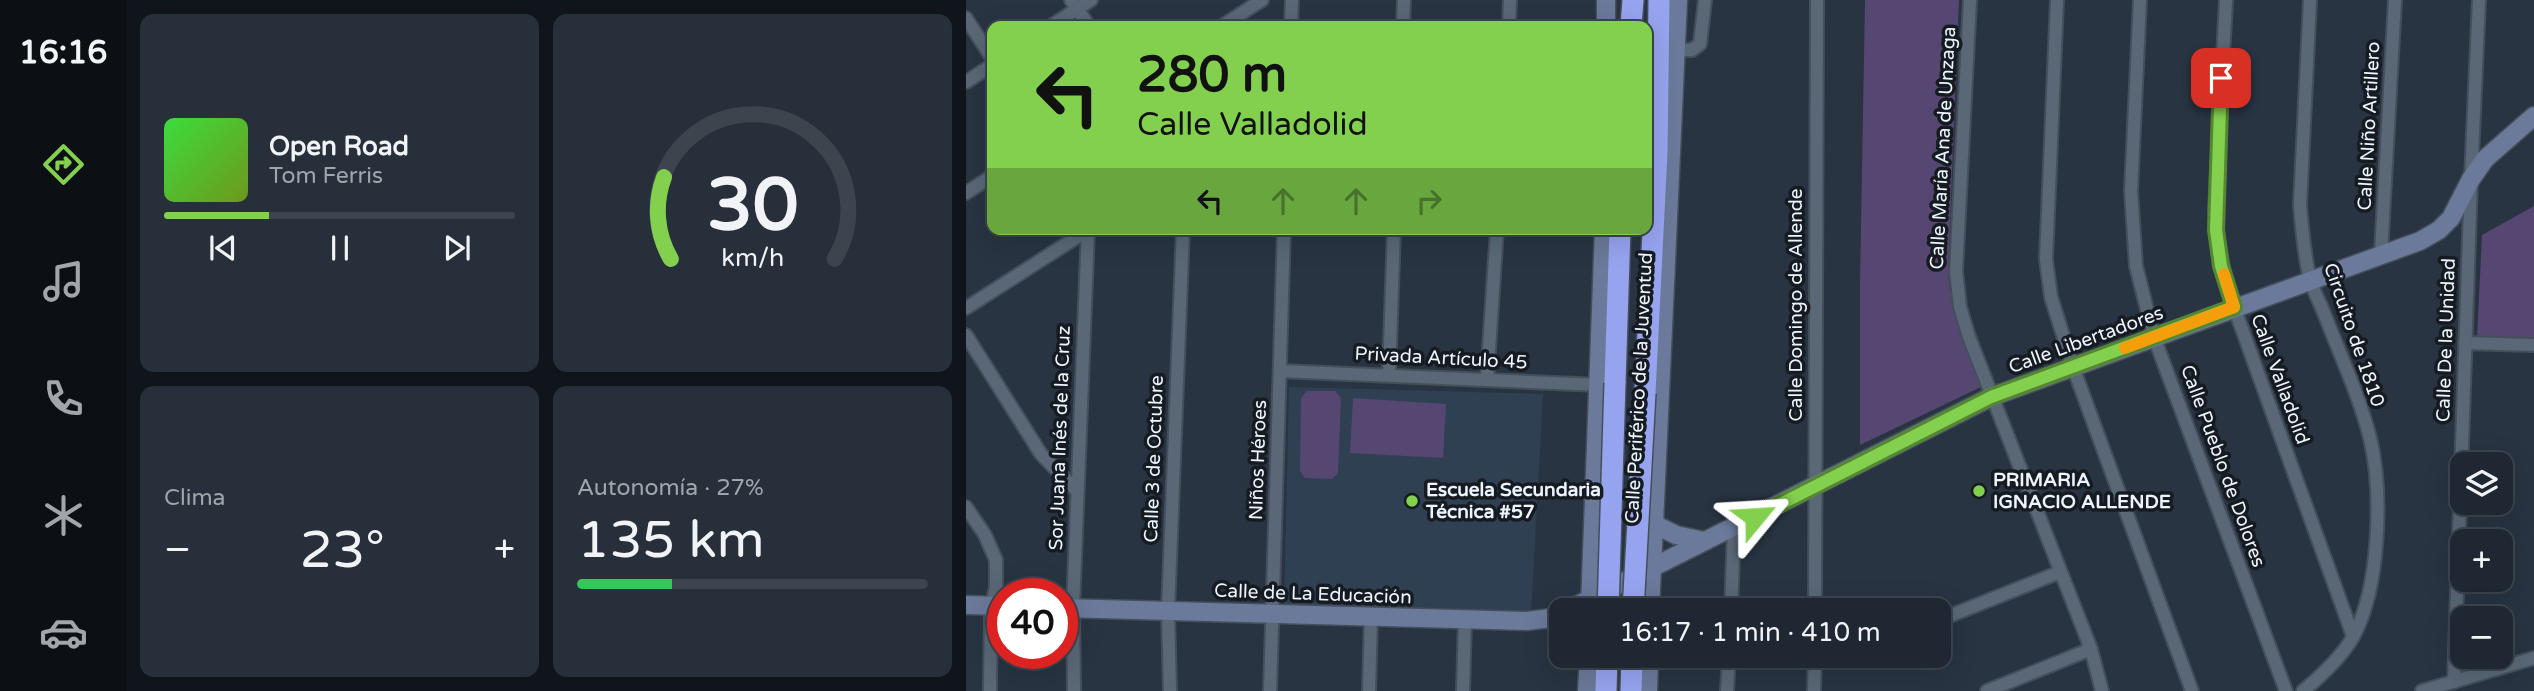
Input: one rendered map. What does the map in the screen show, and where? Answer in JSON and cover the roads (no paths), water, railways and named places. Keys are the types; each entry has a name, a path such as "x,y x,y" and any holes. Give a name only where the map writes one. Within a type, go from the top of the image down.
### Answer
{"highway":[{"path":"1631,21 1633,0"},
{"path":"1634,598 1657,152 1659,0"},
{"path":"1657,152 1674,57"},
{"path":"1608,598 1608,384 1620,235"},
{"path":"1606,691 1607,668"},
{"path":"1630,691 1631,668"}],"main road":[{"path":"1606,0 1606,21"},
{"name":"Calle Periférico de la Juventud","path":"1651,598 1678,0"},
{"name":"Calle Libertadores","path":"1600,598 1704,541 1991,397 2420,241 2439,230 2458,206 2470,179 2495,148 2534,116"},
{"name":"Calle Periférico de la Juventud","path":"1590,598 1608,384 1604,235"},
{"path":"1594,531 1602,538 1621,542 1640,540 1654,528 1704,541"},
{"path":"966,605 987,606"},
{"name":"Calle de La Educación","path":"1078,608 1527,621 1549,618"},
{"path":"1587,691 1588,668"},
{"path":"1648,691 1649,668"}],"street":[{"path":"1056,21 1074,4 1091,0"},
{"path":"1230,21 1262,0"},
{"path":"1291,21 1292,0"},
{"path":"1403,21 1404,0"},
{"path":"1508,21 1510,0"},
{"path":"1674,57 1700,44 1705,0"},
{"name":"Calle Domingo de Allende","path":"1815,598 1817,0"},
{"name":"Calle María Ana de Unzaga","path":"1970,0 1955,271 1960,307 1991,397 2091,649 2102,691"},
{"path":"2057,0 2046,260 2050,297 2192,691"},
{"name":"Calle Pueblo de Dolores","path":"2140,0 2131,191 2136,267 2154,337 2286,691"},
{"name":"Calle Valladolid","path":"2225,0 2216,230 2221,266 2353,636"},
{"name":"Circuito de 1810","path":"2310,0 2300,205 2311,279 2370,439 2375,482 2376,554 2365,606 2353,636"},
{"name":"Calle Niño Artillero","path":"2381,254 2395,0"},
{"name":"Calle De la Unidad","path":"2454,682 2470,179 2479,0"},
{"path":"1074,4 1086,21"},
{"path":"966,18 987,50"},
{"path":"966,82 987,68"},
{"path":"966,193 987,179"},
{"path":"966,308 1080,235"},
{"name":"Sor Juana Inés de la Cruz","path":"1070,578 1077,491 1088,235"},
{"name":"Calle 3 de Octubre","path":"1170,691 1167,611 1183,235"},
{"name":"Niños Héroes","path":"1270,691 1284,235"},
{"path":"1389,375 1394,235"},
{"path":"1487,379 1497,235"},
{"path":"966,335 1041,454 1077,491"},
{"path":"2465,343 2534,345"},
{"name":"Privada Artículo 45","path":"1280,371 1608,384"},
{"path":"966,507 994,551 997,578"},
{"path":"1731,598 1734,528"},
{"path":"1951,615 2060,572"},
{"path":"1369,691 1371,617"},
{"path":"1463,691 1465,619"},
{"path":"2303,691 2337,658 2353,636"},
{"path":"1987,691 2091,649"},
{"path":"2422,691 2534,658"},
{"path":"1727,691 1728,668"},
{"path":"1814,691 1815,668"},
{"path":"990,691 992,669"},
{"name":"Sor Juana Inés de la Cruz","path":"1072,669 1074,691"}],"place":[{"name":"PRIMARIA IGNACIO ALLENDE","path":"1979,491"},
{"name":"Escuela Secundaria Técnica #57","path":"1412,501"}]}
